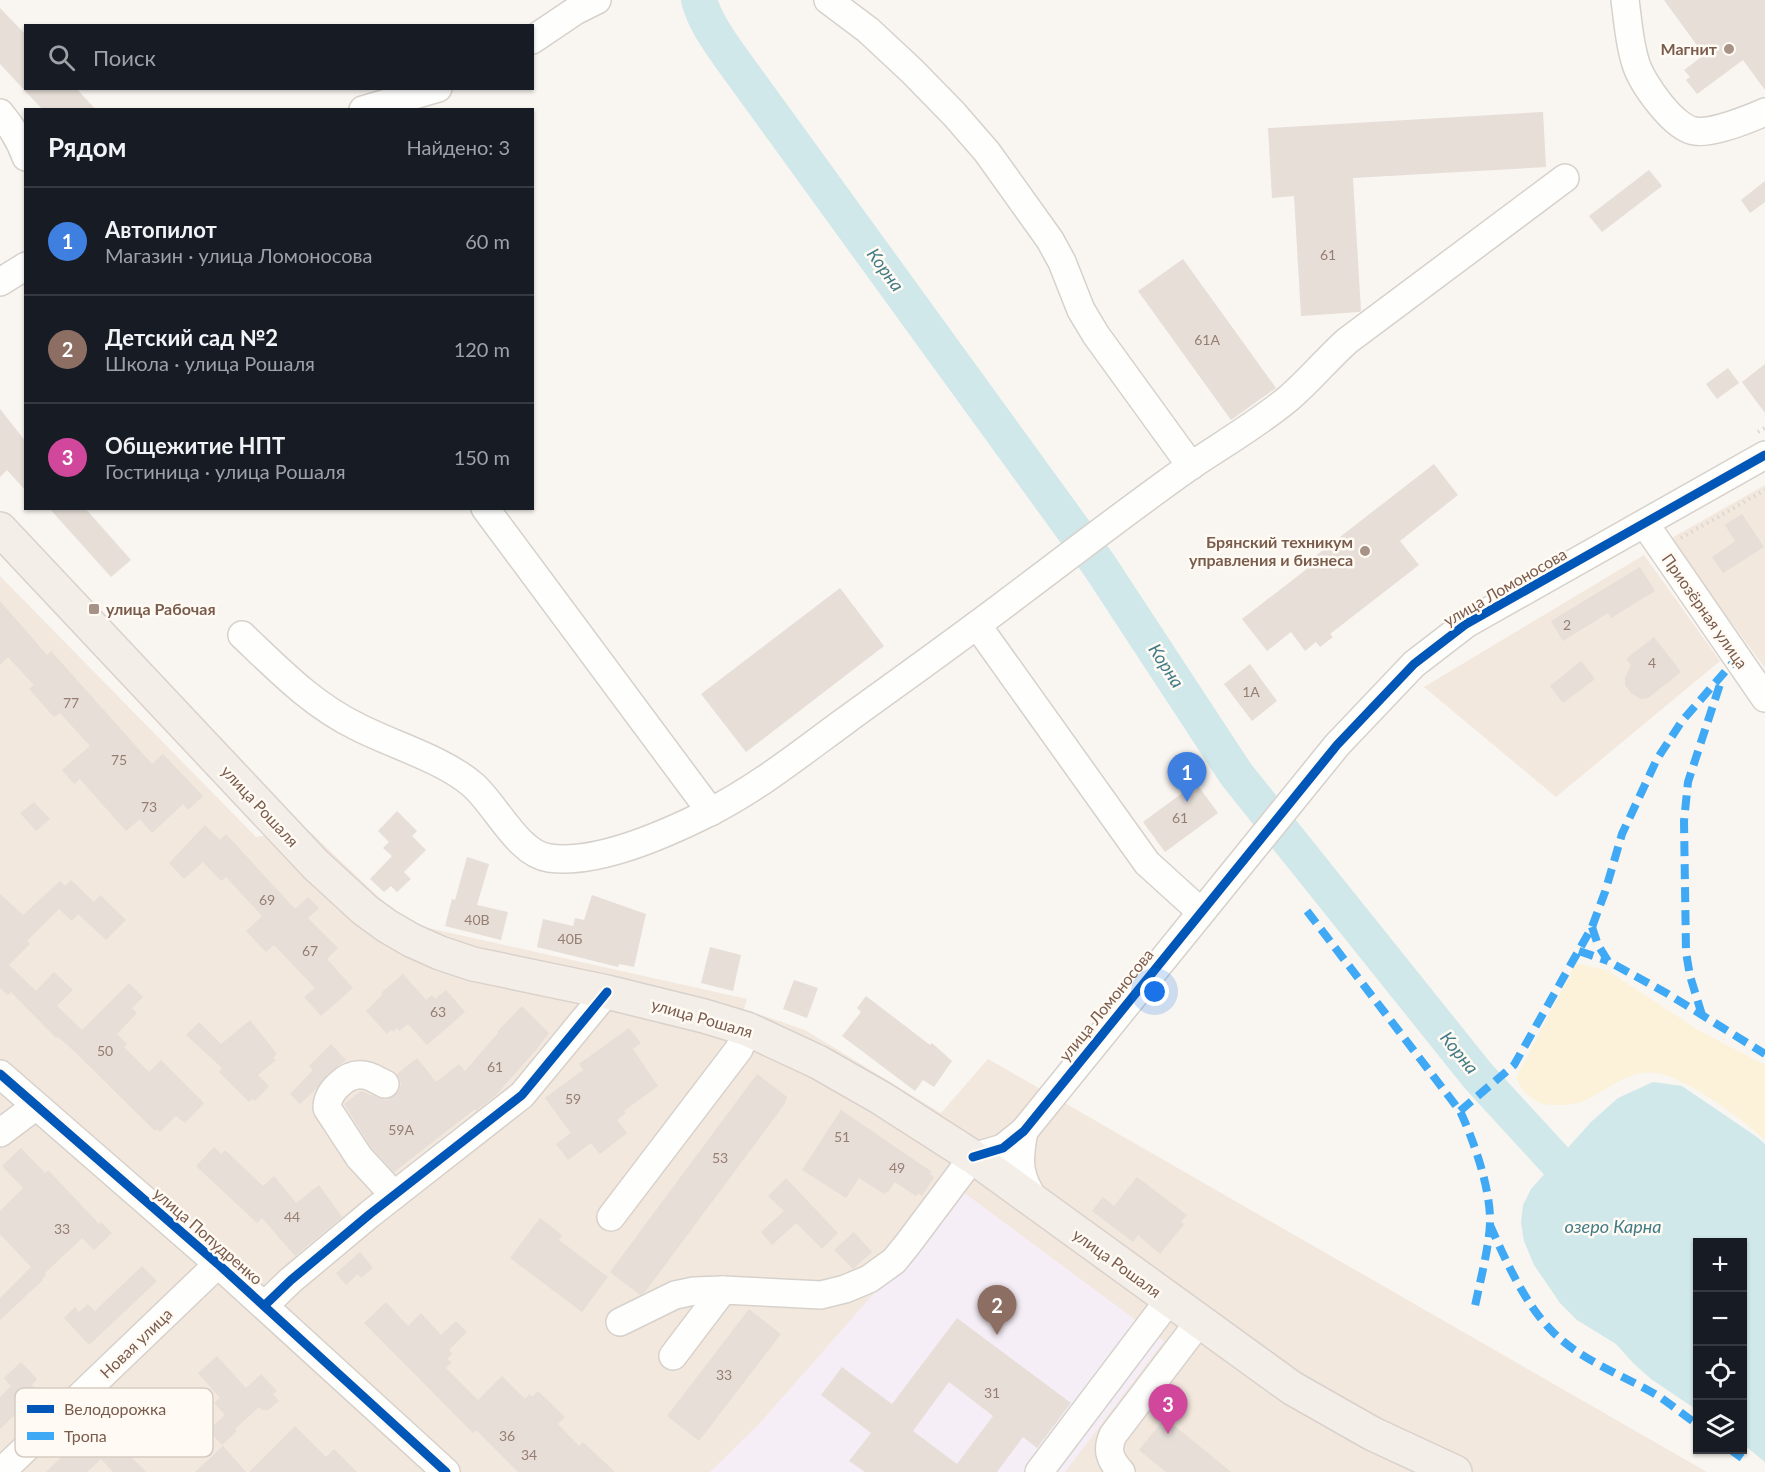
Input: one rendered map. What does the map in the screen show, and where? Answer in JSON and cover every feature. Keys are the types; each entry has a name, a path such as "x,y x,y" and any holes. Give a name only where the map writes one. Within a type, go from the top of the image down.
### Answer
{"main road":[{"name":"улица Рошаля","path":"0,529 316,865 357,903 387,926 411,940 473,964 676,1008 747,1029 798,1052 850,1080 973,1157 1264,1370 1330,1411 1373,1434 1455,1472"}],"street":[{"path":"534,39 575,11 597,0"},
{"path":"828,0 868,30 912,71 987,152 1050,240 1062,262 1081,310 1096,335 1191,466"},
{"path":"1625,0 1636,66 1646,84 1680,125 1692,131 1705,132 1765,112"},
{"path":"370,108 431,90"},
{"path":"0,113 12,127 24,152"},
{"path":"242,634 320,706 356,726 448,768 472,784 522,843 543,858 579,858 630,847 711,812 760,783 1191,466 1258,422 1308,381 1347,341 1565,178"},
{"path":"0,282 24,267"},
{"name":"улица Ломоносова","path":"973,1157 1004,1148 1024,1131 1337,745 1414,664 1448,637 1492,609 1645,525 1765,455"},
{"path":"485,510 711,812"},
{"name":"Приозёрная улица","path":"1645,525 1765,698"},
{"path":"977,625 1147,863 1201,912"},
{"path":"265,1305 320,1255 522,1095 607,992"},
{"path":"611,1217 739,1049 747,1029"},
{"name":"улица Попудренко","path":"0,1074 265,1305 446,1472"},
{"path":"385,1084 363,1075 353,1076 334,1089 327,1101 327,1108 359,1157 394,1195"},
{"path":"0,1133 36,1106"},
{"path":"1024,1131 1020,1149 1020,1169 1028,1189 1040,1207"},
{"path":"620,1323 675,1295 694,1291 723,1290 821,1295 845,1289 868,1279 894,1261 973,1157"},
{"name":"Новая улица","path":"89,1388 218,1264"},
{"path":"673,1356 723,1290"},
{"path":"1039,1472 1169,1300"},
{"path":"1121,1472 1113,1463 1109,1453 1109,1444 1113,1435 1199,1322"},
{"name":"Новая улица","path":"1,1472 17,1457"}],"path":[{"path":"1678,540 1765,490"}],"shaded area":[{"path":"1765,485 1765,668 1670,539"},
{"path":"1644,555 1720,661 1556,797 1424,687"},
{"path":"0,576 256,837 307,829 390,908 424,927 747,999 744,1009 805,1030 941,1113 988,1059 1707,1472 0,1472"},
{"path":"963,1192 1164,1341 1065,1472 710,1472 761,1422"}],"sand":[{"path":"1576,963 1608,971 1698,1030 1765,1065 1765,1140 1729,1111 1699,1091 1657,1073 1628,1077 1577,1103 1563,1105 1540,1103 1529,1096 1516,1078"}],"water":[{"name":"озеро Карна","path":"1653,1082 1682,1086 1765,1144 1765,1462 1747,1447 1747,1238 1693,1238 1693,1407 1651,1379 1616,1344 1577,1320 1560,1303 1534,1265 1524,1241 1521,1223 1523,1205 1531,1189 1591,1122 1618,1098"}],"building":[{"name":"Магнит","path":"1664,0 1765,0 1765,90 1743,60 1697,94 1686,80 1690,77 1684,70 1704,55"},
{"path":"0,8 24,33 24,90 0,64"},
{"path":"24,90 78,90 94,108 41,108"},
{"path":"1543,112 1546,167 1353,178 1361,311 1301,316 1294,196 1272,198 1268,128"},
{"path":"1649,170 1662,186 1602,232 1589,216"},
{"path":"1765,181 1765,202 1750,213 1741,200"},
{"path":"1183,259 1276,388 1231,420 1138,291"},
{"path":"1765,364 1765,413 1742,382"},
{"path":"1728,368 1739,383 1717,399 1706,384"},
{"path":"0,409 24,439 24,489 7,470 0,477"},
{"name":"Брянский техникум управления и бизнеса","path":"1434,464 1458,495 1400,541 1419,565 1330,634 1333,637 1320,647 1316,642 1305,651 1291,632 1267,651 1242,619 1312,565 1309,561"},
{"path":"51,510 87,510 131,560 111,577"},
{"path":"1742,514 1764,547 1723,573 1712,557 1735,541 1725,525"},
{"path":"1640,567 1655,591 1611,618 1608,613 1563,641 1551,621"},
{"path":"840,588 884,646 746,752 701,694"},
{"path":"0,601 47,655 51,651 152,764 163,754 203,796 188,810 183,804 152,833 140,819 126,831 80,779 74,784 62,770 90,746 60,713 54,717 29,689 34,685 8,657 0,665"},
{"path":"1654,637 1681,672 1648,698 1641,699 1631,693 1625,685 1625,678 1631,665 1626,659"},
{"path":"1581,661 1595,679 1563,703 1550,686"},
{"path":"1250,664 1277,701 1252,721 1224,684"},
{"path":"1196,783 1218,813 1165,852 1143,822"},
{"path":"34,802 50,819 36,831 20,813"},
{"path":"397,811 417,831 412,836 426,850 404,872 411,879 397,892 391,886 384,892 370,879 392,856 383,848 389,842 378,831"},
{"path":"205,825 220,840 226,834 295,909 308,897 319,908 308,918 338,948 327,959 353,988 321,1016 304,997 315,988 274,945 266,952 246,931 262,916 226,877 221,881 203,862 184,879 169,863"},
{"path":"467,857 489,864 477,905 508,912 501,940 445,926"},
{"path":"71,880 94,902 100,895 126,920 106,940 78,914 72,921 59,909 27,941 30,944 9,965 36,991 54,972 73,990 57,1006 82,1030 129,983 143,997 132,1008 137,1013 117,1034 127,1044 124,1047 149,1072 161,1060 204,1103 185,1123 176,1116 160,1132 157,1129 155,1131 75,1052 58,1037 56,1038 11,992 8,995 0,988 0,894 23,915 60,881 65,886"},
{"path":"592,895 646,914 634,967 619,964 618,967 537,947 543,919 573,926 575,918 584,920"},
{"path":"710,947 741,955 733,991 701,983"},
{"path":"403,974 426,1000 432,995 435,999 446,990 465,1012 427,1045 408,1024 399,1031 397,1028 393,1032 392,1029 387,1034 366,1011 382,995 381,993"},
{"path":"794,980 818,988 807,1018 783,1009"},
{"path":"866,996 930,1045 932,1043 952,1061 934,1087 923,1080 915,1091 842,1036 861,1012 857,1008"},
{"path":"522,1006 549,1033 537,1049 496,1095 394,1172 371,1147 344,1104 361,1091 386,1100 393,1097 399,1091 401,1083 397,1074 417,1058 436,1082 459,1064 465,1071"},
{"path":"250,1020 277,1054 273,1058 276,1060 258,1075 269,1086 255,1101 252,1099 249,1102 219,1072 222,1068 186,1035 199,1022 221,1044"},
{"path":"629,1028 641,1043 633,1049 658,1086 624,1111 626,1113 617,1120 627,1133 600,1154 591,1143 568,1160 556,1144 571,1133 545,1098 583,1070 579,1064"},
{"path":"331,1044 346,1060 327,1074 316,1089 300,1104 290,1094 313,1070 309,1066"},
{"path":"757,1074 787,1097 784,1105 645,1292 640,1295 610,1272"},
{"path":"841,1110 932,1172 930,1174 934,1177 922,1196 918,1193 916,1196 895,1182 884,1194 859,1178 846,1198 802,1170"},
{"path":"214,1147 221,1154 225,1150 263,1186 274,1176 296,1203 319,1185 342,1217 295,1256 262,1218 257,1223 196,1166"},
{"path":"21,1148 45,1173 48,1170 99,1224 101,1222 112,1233 94,1250 82,1238 45,1273 43,1280 0,1320 0,1298 31,1267 0,1234 0,1211 23,1188 2,1166"},
{"path":"1137,1177 1187,1215 1181,1222 1184,1224 1160,1254 1138,1235 1133,1242 1092,1211 1103,1197 1114,1206"},
{"path":"786,1178 838,1233 822,1249 796,1223 772,1245 761,1232 784,1211 768,1196"},
{"path":"540,1218 562,1235 559,1240 608,1277 582,1312 510,1258"},
{"path":"854,1232 872,1252 853,1269 834,1250"},
{"path":"360,1252 373,1268 361,1278 358,1274 346,1285 336,1273"},
{"path":"142,1266 157,1281 89,1345 64,1318 75,1307 79,1312 88,1304 95,1311"},
{"path":"386,1302 408,1326 421,1313 441,1335 456,1321 467,1332 449,1350 452,1354 447,1359 452,1362 446,1368 478,1400 502,1376 525,1399 530,1394 532,1397 538,1391 565,1417 558,1424 579,1446 583,1442 615,1472 518,1472 476,1430 473,1433 364,1323"},
{"path":"749,1309 781,1334 699,1441 667,1416"},
{"path":"957,1318 1071,1403 1037,1448 1023,1437 997,1472 865,1472 849,1461 871,1433 821,1395 842,1367 892,1404","holes":["949,1382 993,1416 957,1464 913,1431"]},
{"path":"217,1356 246,1388 261,1374 277,1391 273,1394 279,1401 268,1410 262,1410 259,1407 235,1429 237,1431 222,1445 213,1435 213,1426 225,1415 214,1403 220,1398 198,1373"},
{"path":"21,1362 37,1379 32,1385 35,1388 15,1388 15,1415 0,1429 0,1397 11,1386 4,1378"},
{"path":"1165,1418 1231,1472 1166,1472 1139,1450"},
{"path":"295,1426 326,1457 334,1449 357,1472 249,1472"},
{"path":"223,1446 246,1472 195,1472"},
{"path":"62,1457 131,1457 146,1472 113,1472 101,1459 87,1472 46,1472"}],"waterway":[{"name":"Корна","path":"699,0 708,23 731,58 1099,565 1236,774 1478,1076 1556,1161 1591,1194"}],"marked path":[{"path":"1460,1111 1514,1065 1592,927 1622,834 1657,759 1682,721 1737,658"},
{"path":"1702,1015 1690,976 1686,952 1684,821 1688,782 1722,678"},
{"path":"1307,911 1460,1111 1481,1166 1490,1210 1488,1244 1474,1311"},
{"path":"1592,927 1598,945 1608,961 1668,994 1765,1054"},
{"path":"1579,951 1608,961"},
{"path":"1490,1225 1524,1293 1550,1329 1588,1359 1660,1397 1693,1421"},
{"path":"1736,1454 1742,1458"}],"cycle path":[{"path":"973,1157 1003,1148 1024,1131 1337,745 1414,664 1466,624 1765,455"},
{"path":"265,1305 291,1280 370,1214 522,1095 607,992"},
{"path":"0,1074 218,1264 446,1472"}],"place":[{"name":"Магнит","path":"1729,49"},
{"name":"Брянский техникум управления и бизнеса","path":"1365,551"},
{"name":"улица Рабочая","path":"94,609"},
{"name":"Автопилот","path":"1187,802"},
{"name":"Детский сад №2","path":"997,1335"},
{"name":"Общежитие НПТ","path":"1168,1434"}]}
